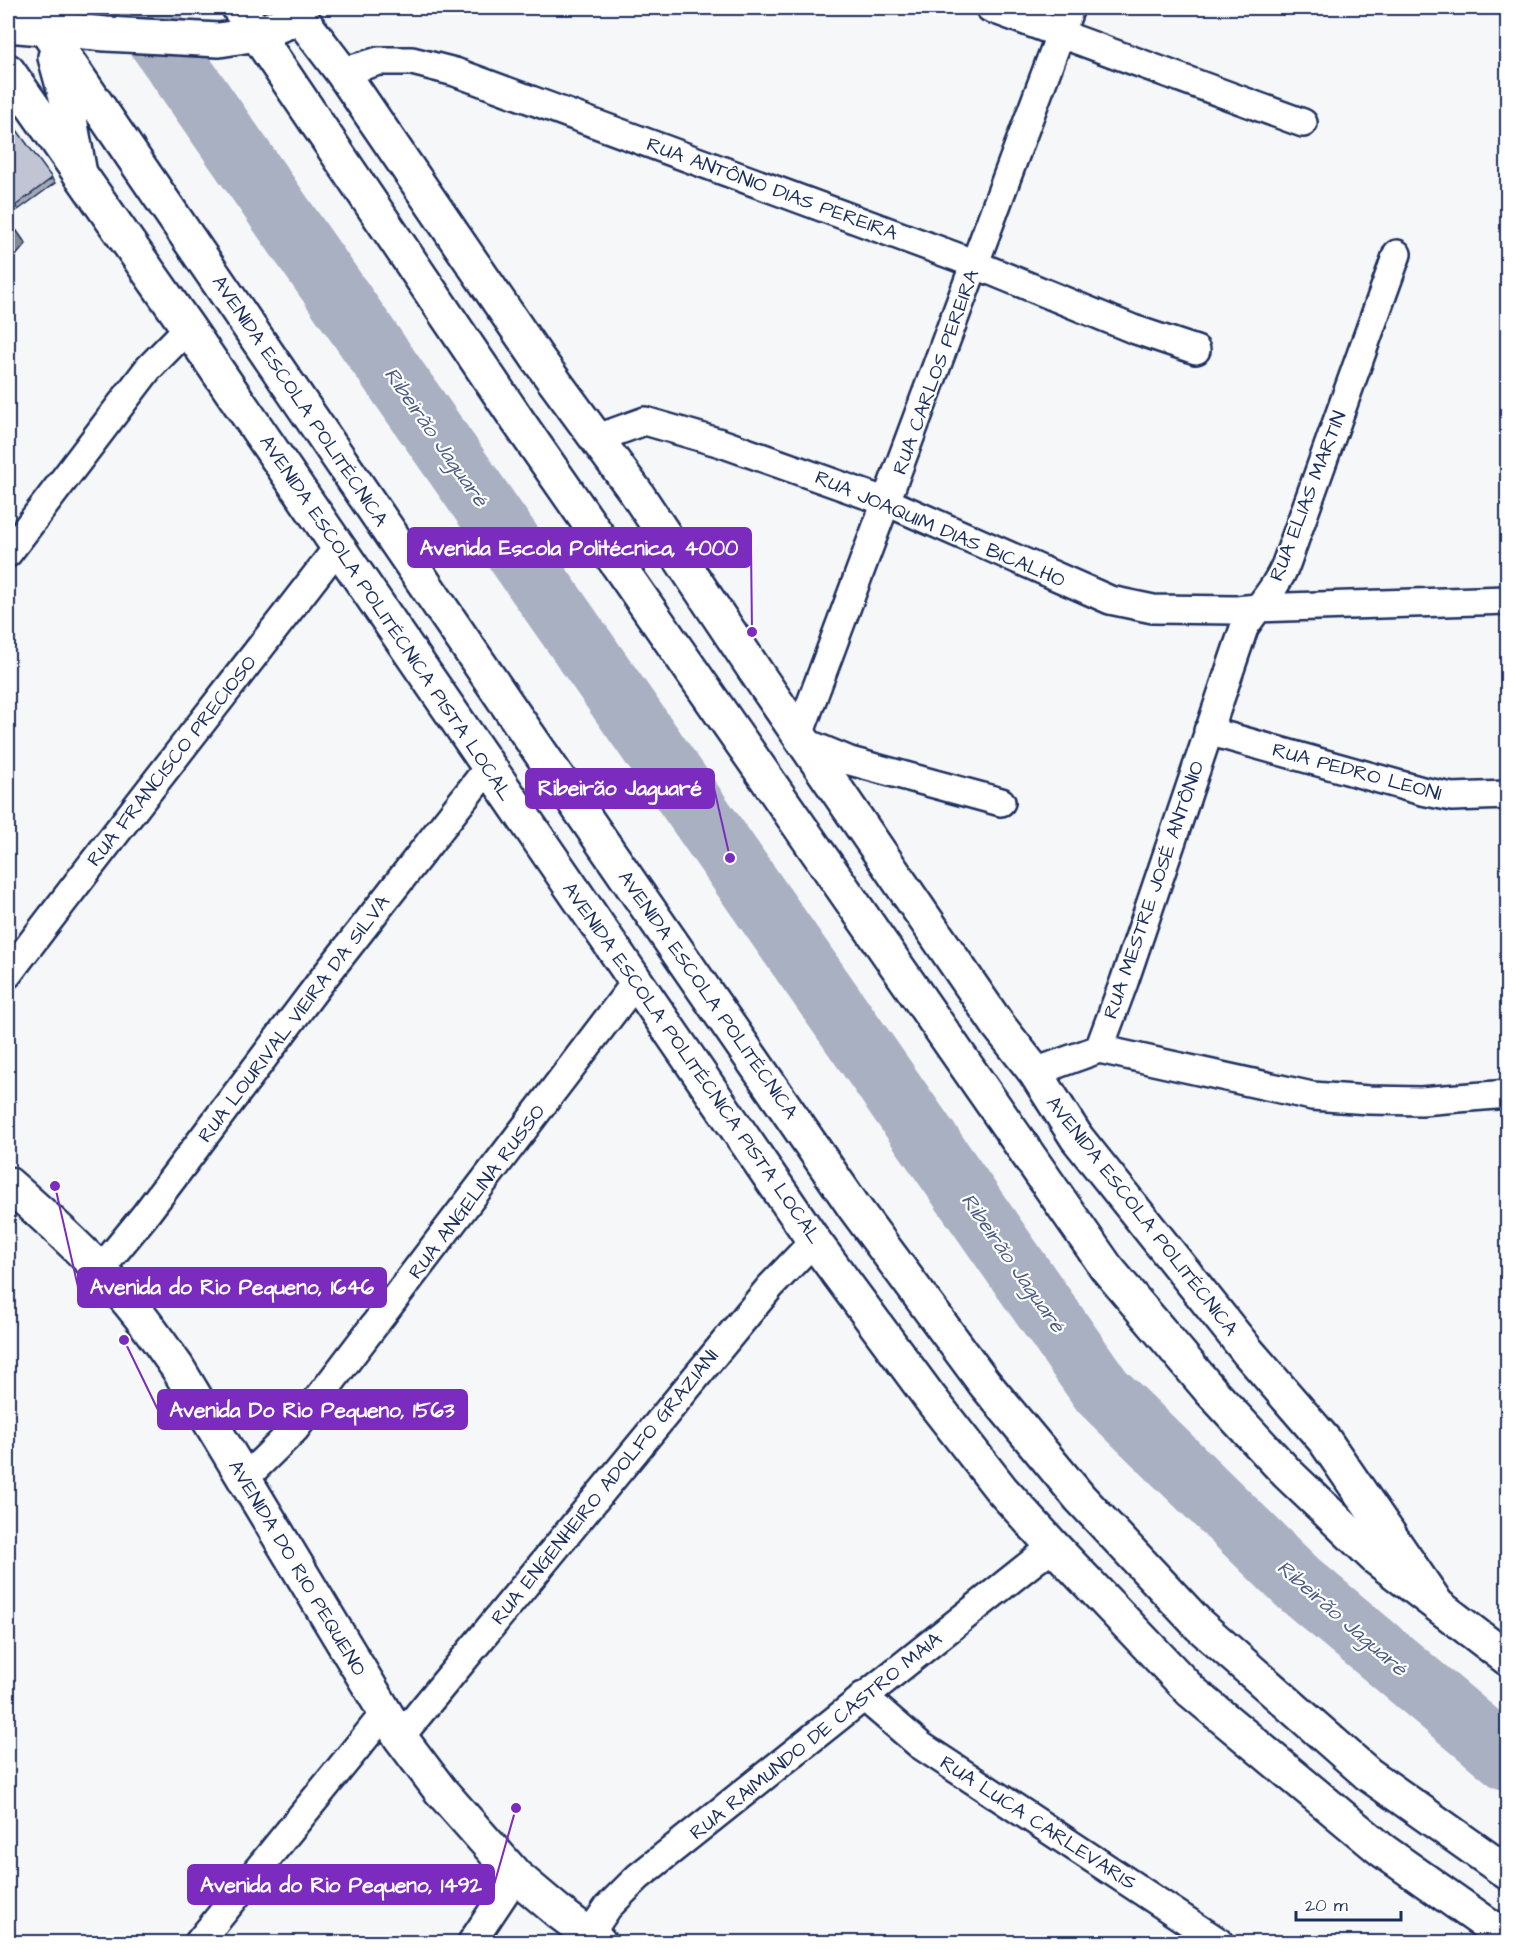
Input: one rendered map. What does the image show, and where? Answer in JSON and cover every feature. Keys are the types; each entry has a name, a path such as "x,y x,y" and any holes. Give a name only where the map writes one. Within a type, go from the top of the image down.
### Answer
{"main road":[{"name":"AVENIDA ESCOLA POLITÉCNICA","path":"238,8 258,34 518,421 1106,1267 1210,1390 1287,1473 1377,1559 1508,1659"},
{"name":"AVENIDA ESCOLA POLITÉCNICA","path":"301,11 538,359 635,491 998,1026 1035,1072 1077,1138 1248,1352 1325,1440 1440,1609"},
{"path":"8,25 39,19 106,34 219,40 258,34 301,11"},
{"name":"AVENIDA ESCOLA POLITÉCNICA","path":"39,19 854,1207 985,1384 1080,1497 1198,1625 1368,1774 1508,1873"},
{"path":"39,19 66,97 80,174"},
{"name":"AVENIDA ESCOLA POLITÉCNICA PISTA LOCAL","path":"8,71 188,328 814,1241 1001,1489 1191,1691 1382,1850 1508,1939"},
{"name":"AVENIDA DO RIO PEQUENO","path":"8,1184 39,1210 100,1270 144,1321 177,1367 243,1480 393,1725 440,1790 516,1876 591,1940"}],"street":[{"path":"990,8 1303,123"},
{"name":"RUA CARLOS PEREIRA","path":"801,738 852,590 887,502 1070,8"},
{"name":"RUA ANTÔNIO DIAS PEREIRA","path":"342,72 380,61 412,61 455,72 975,265 1133,329 1196,350"},
{"name":"RUA ELIAS MARTIN","path":"1208,731 1245,628 1257,608 1278,584 1286,564 1397,254"},
{"path":"8,554 148,369 188,328"},
{"name":"RUA JOAQUIM DIAS BICALHO","path":"595,439 645,421 721,443 887,502 1110,600 1153,609 1237,610 1508,600"},
{"name":"RUA FRANCISCO PRECIOSO","path":"8,974 338,547"},
{"name":"RUA PEDRO LEONI","path":"1208,731 1422,791 1452,797 1508,795"},
{"name":"RUA MESTRE JOSÉ ANTÔNIO","path":"1099,1049 1124,982 1208,731"},
{"path":"801,738 850,761 1001,802"},
{"name":"RUA LOURIVAL VIEIRA DA SILVA","path":"100,1270 145,1215 322,980 488,768"},
{"name":"RUA ANGELINA RUSSO","path":"243,1480 295,1429 636,982"},
{"path":"1035,1072 1099,1049 1312,1096 1421,1101 1508,1094"},
{"name":"RUA ENGENHEIRO ADOLFO GRAZIANI","path":"199,1942 393,1725 762,1296 814,1241"},
{"name":"RUA RAIMUNDO DE CASTRO MAIA","path":"591,1940 608,1907 638,1877 1053,1546"},
{"name":"RUA LUCA CARLEVARIS","path":"863,1696 920,1745 1219,1942"},
{"path":"472,1942 516,1876"}],"building":[{"path":"8,118 52,178 15,206 8,195"},
{"path":"8,224 17,231 8,242"}],"waterway":[{"name":"Ribeirão Jaguaré","path":"137,8 1102,1391 1298,1583 1508,1759"}],"place":[{"name":"Avenida Escola Politécnica, 4000","path":"752,632"},
{"name":"Ribeirão Jaguaré","path":"730,858"},
{"name":"Avenida do Rio Pequeno, 1646","path":"55,1186"},
{"name":"Avenida Do Rio Pequeno, 1563","path":"124,1340"},
{"name":"Avenida do Rio Pequeno, 1492","path":"516,1808"}]}
